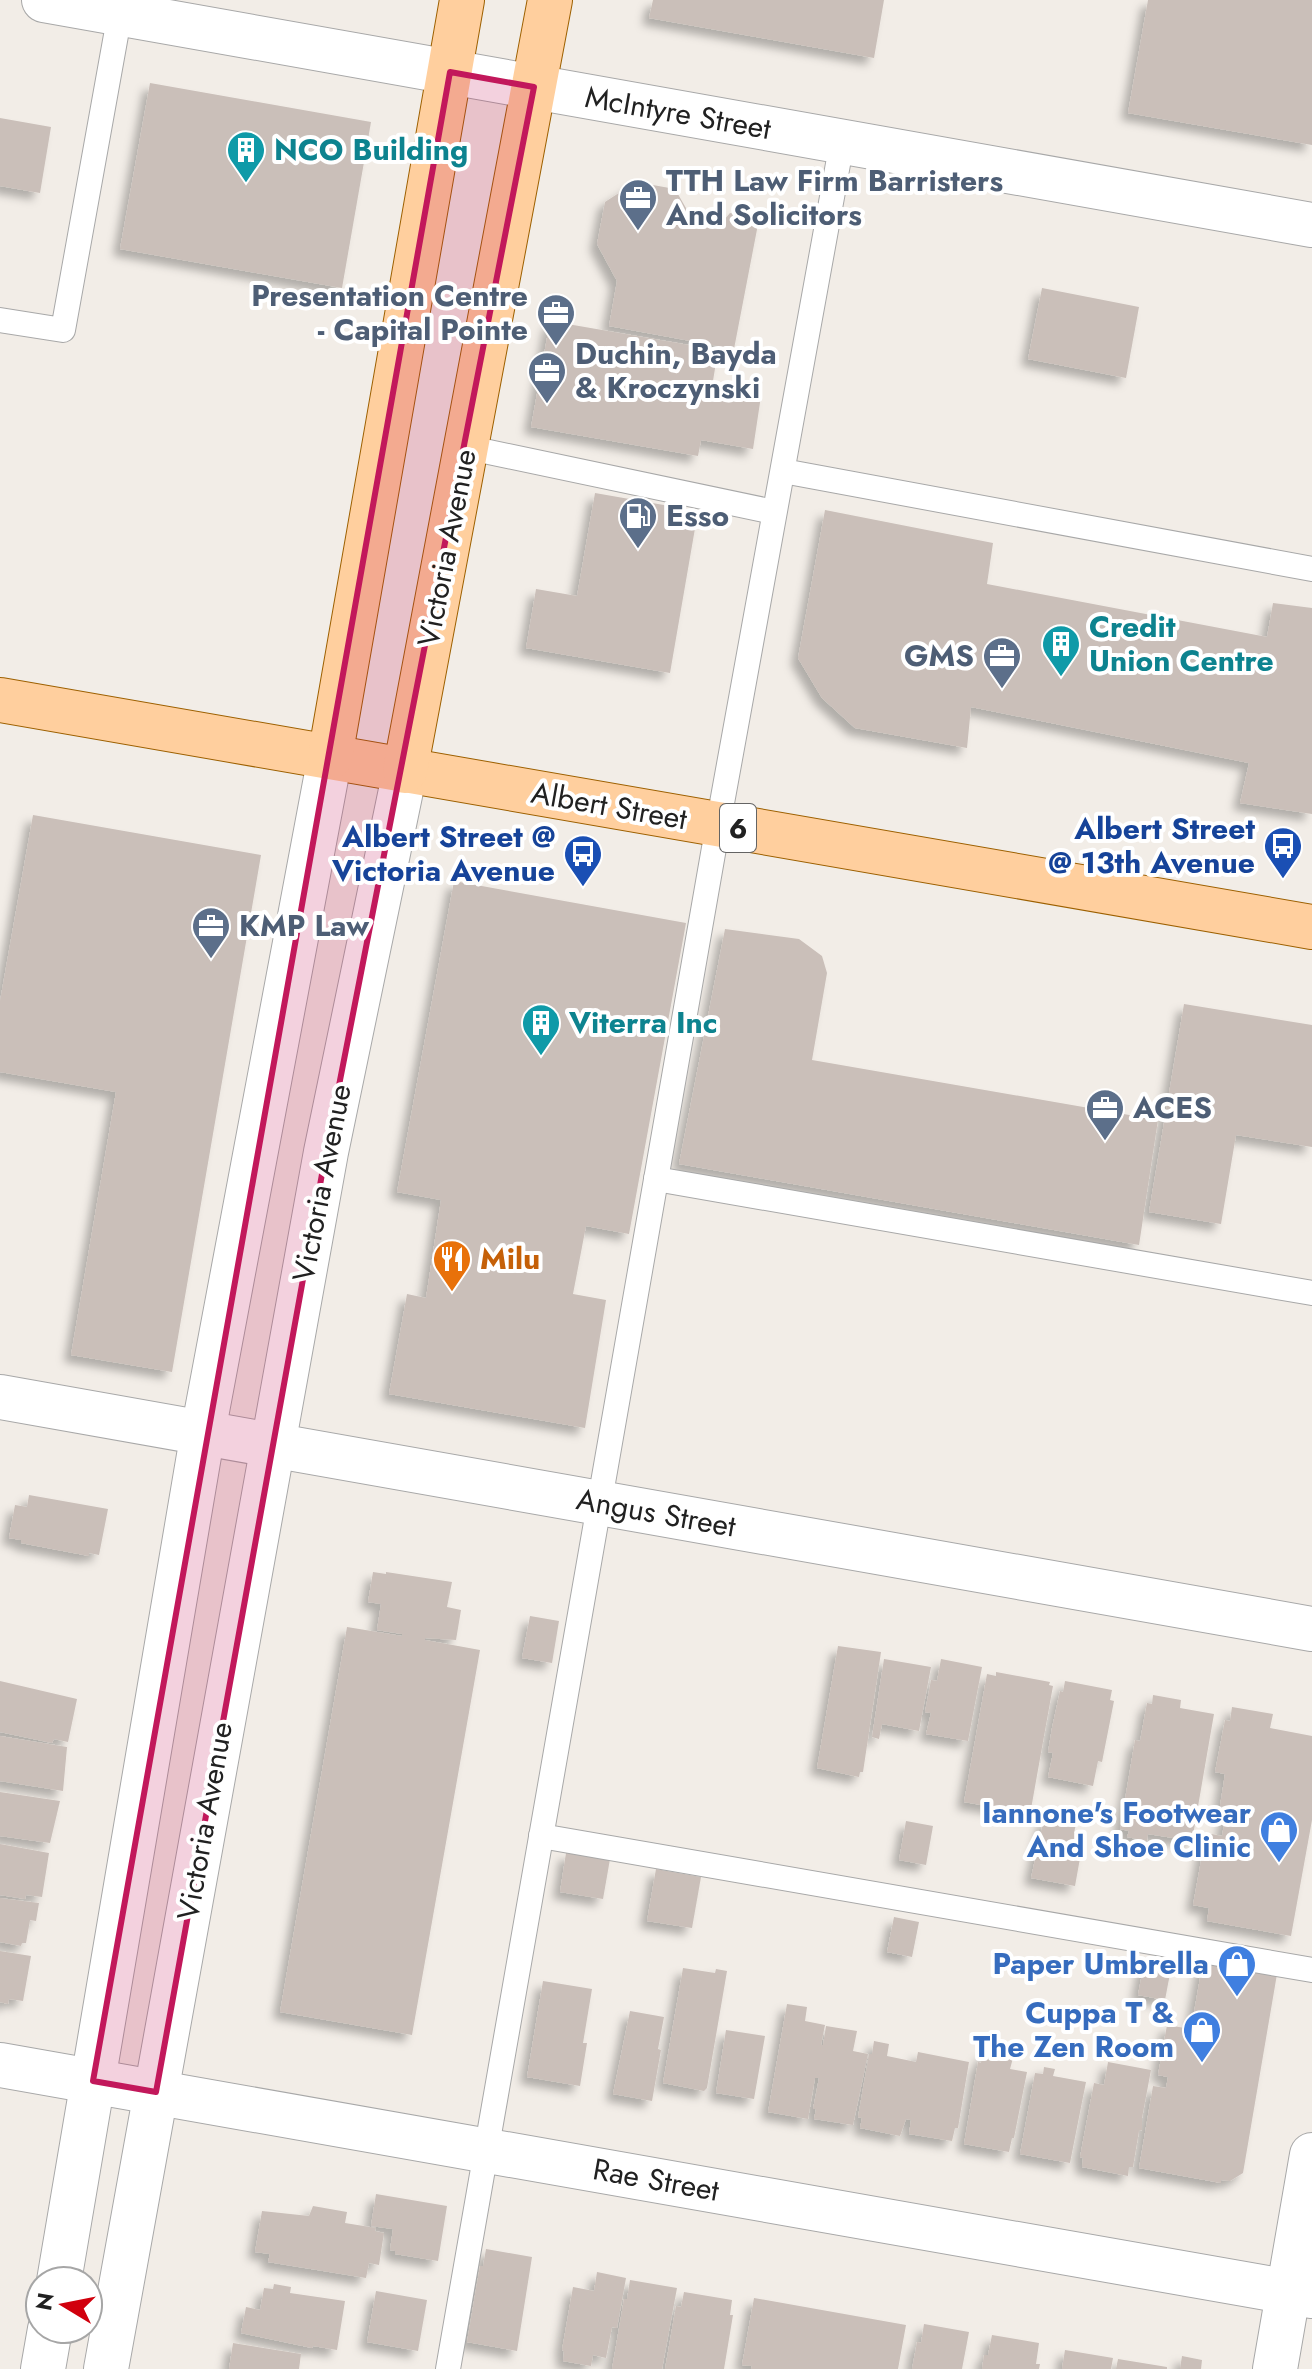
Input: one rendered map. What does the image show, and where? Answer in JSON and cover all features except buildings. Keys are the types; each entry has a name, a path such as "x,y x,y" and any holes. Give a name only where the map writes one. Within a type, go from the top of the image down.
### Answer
{"main road":[{"path":"330,757 462,0"},
{"name":"Victoria Avenue","path":"405,771 550,0"},
{"name":"Albert Street","path":"0,700 1312,927"}],"street":[{"name":"McIntyre Street","path":"44,0 1312,225"},
{"path":"62,2265 203,1432 330,757"},
{"name":"Victoria Avenue","path":"106,2369 326,1152 405,771"},
{"name":"Angus Street","path":"0,1397 1312,1629"},
{"name":"Rae Street","path":"0,2065 1300,2294"},
{"path":"1275,2369 1300,2294 1312,2155"},
{"path":"43,2369 47,2345"}],"lane":[{"path":"0,320 63,330 120,13"},
{"path":"448,2369 718,825 842,142"},
{"path":"465,447 774,512"},
{"path":"783,471 1312,569"},
{"path":"656,1179 1312,1293"},
{"path":"541,1836 1312,1970"}],"highlighted area":[{"path":"450,72 534,87 326,1152 156,2092 93,2081"}],"place":[{"name":"NCO Building","path":"246,184"},
{"name":"TTH Law Firm Barristers And Solicitors","path":"638,232"},
{"name":"Presentation Centre - Capital Pointe","path":"556,347"},
{"name":"Duchin, Bayda & Kroczynski","path":"547,405"},
{"name":"Esso","path":"638,550"},
{"name":"Credit Union Centre","path":"1061,678"},
{"name":"GMS","path":"1002,690"},
{"name":"Albert Street @ 13th Avenue","path":"1283,880"},
{"name":"Albert Street @ Victoria Avenue","path":"583,888"},
{"name":"KMP Law","path":"211,960"},
{"name":"Viterra Inc","path":"541,1057"},
{"name":"ACES","path":"1105,1142"},
{"name":"Milu","path":"452,1293"},
{"name":"Iannone's Footwear And Shoe Clinic","path":"1279,1864"},
{"name":"Paper Umbrella","path":"1237,1998"},
{"name":"Cuppa T & The Zen Room","path":"1202,2064"}]}
